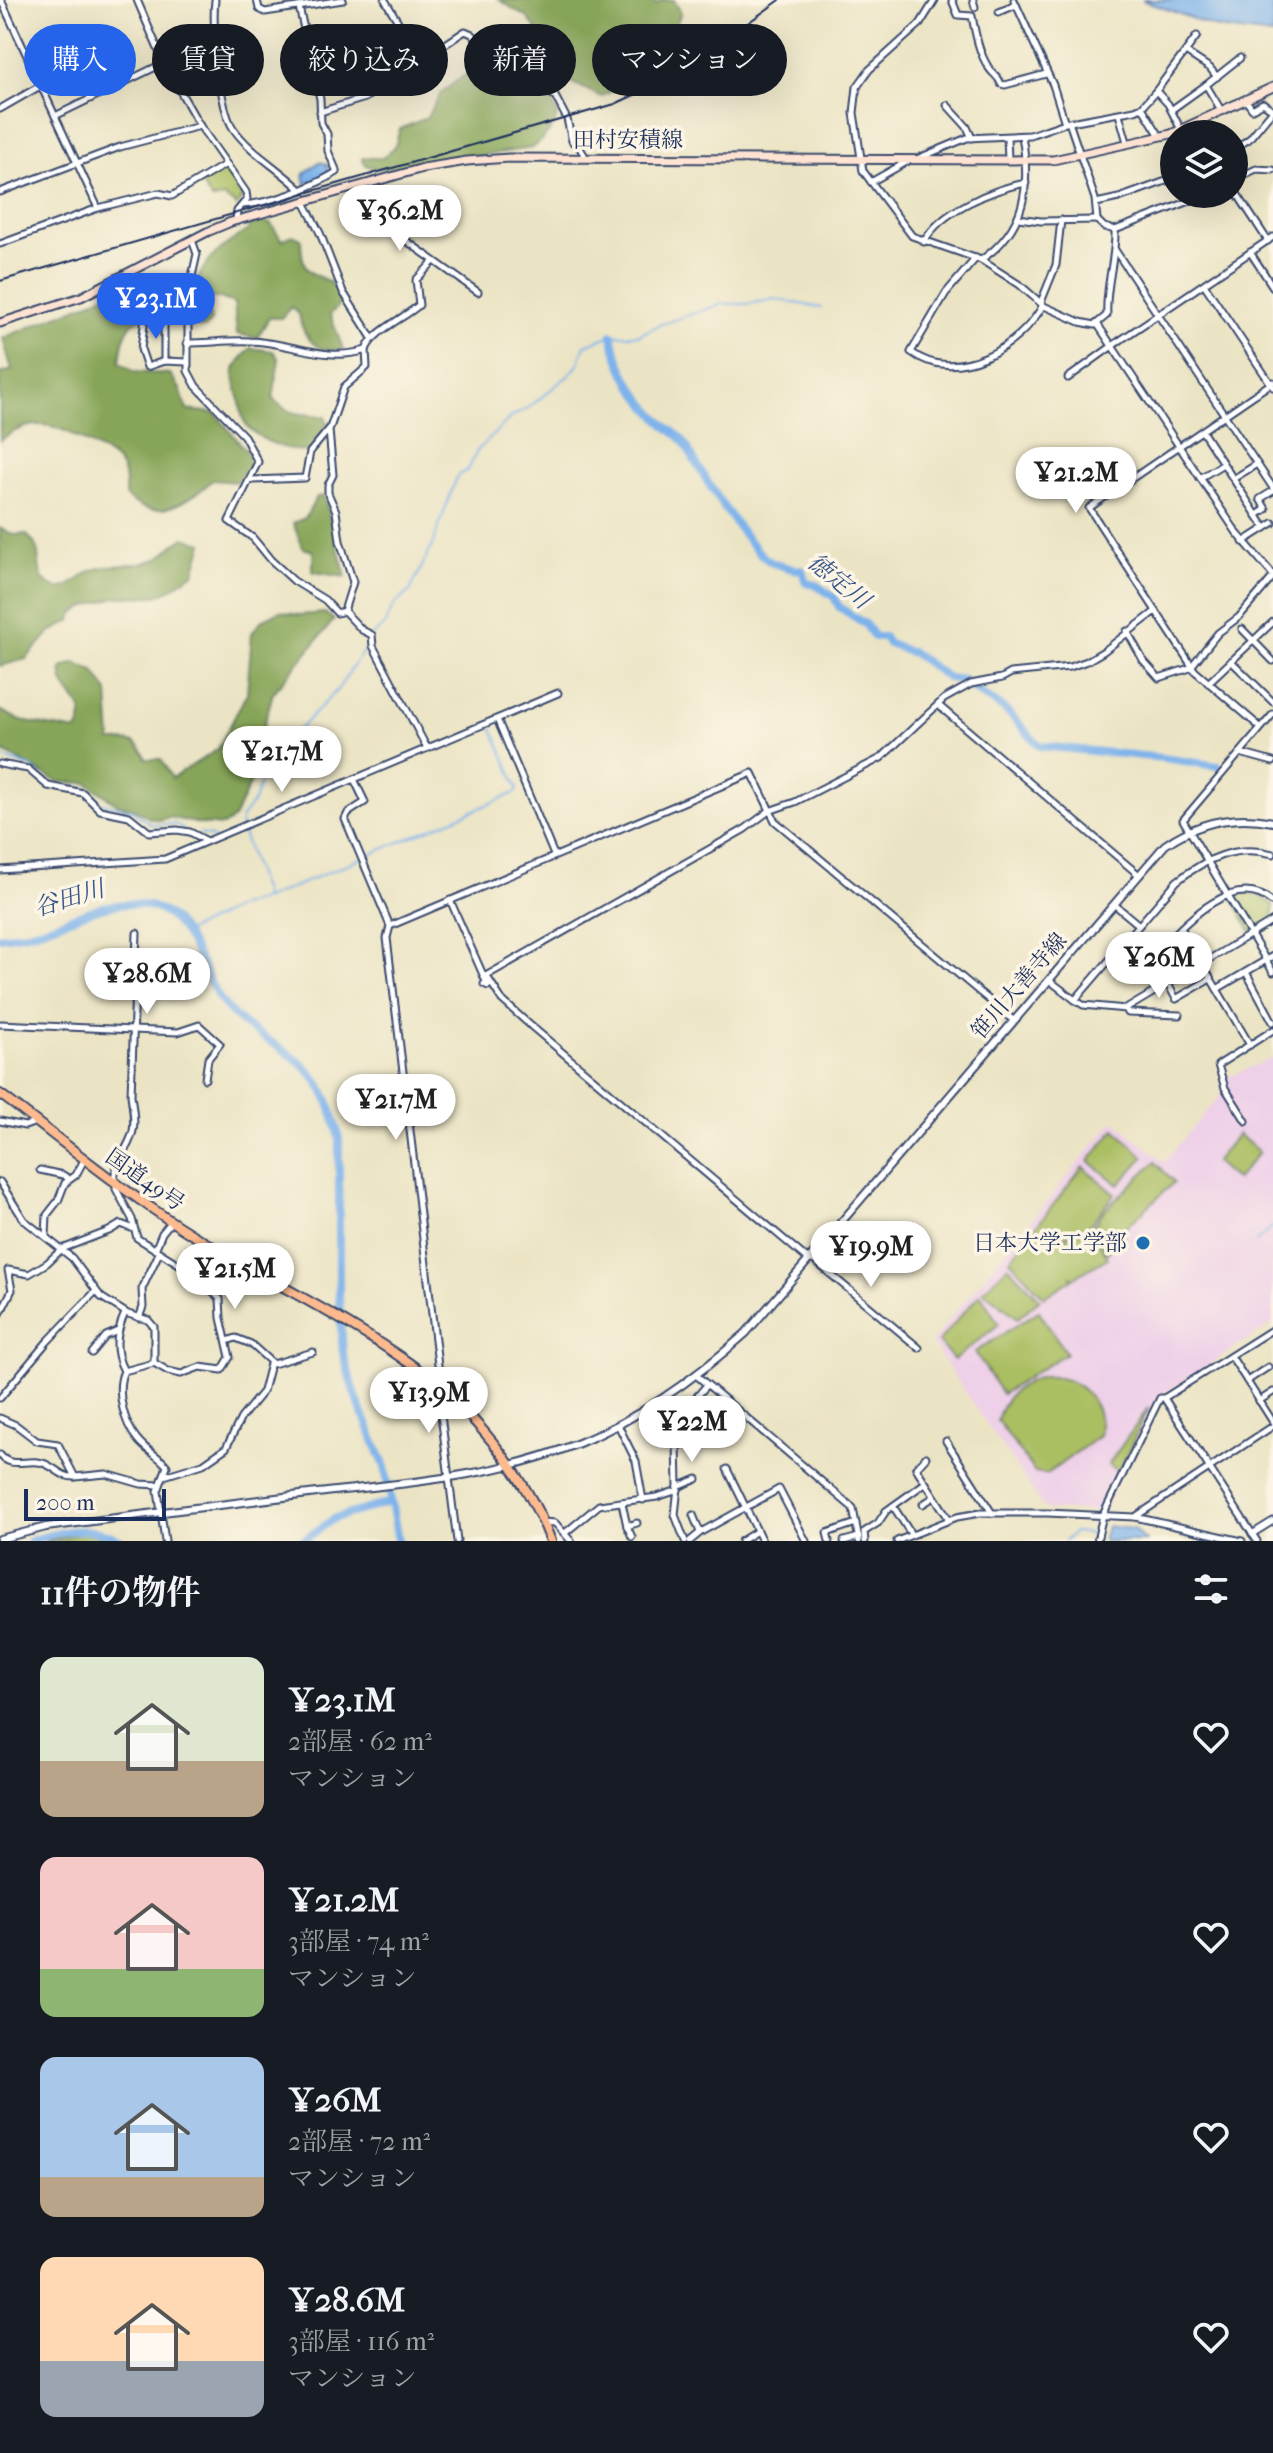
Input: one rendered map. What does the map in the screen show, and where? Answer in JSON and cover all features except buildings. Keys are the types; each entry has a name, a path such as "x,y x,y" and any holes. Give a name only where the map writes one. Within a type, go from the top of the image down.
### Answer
{"highway":[{"name":"国道49号","path":"0,1094 171,1221 411,1364 484,1433 510,1466 551,1541"}],"main road":[{"name":"田村安積線","path":"1203,120 1273,87"},
{"name":"田村安積線","path":"0,323 81,297 236,221 423,168 467,161 586,158 1053,160 1160,136"}],"street":[{"path":"1,0 24,51"},
{"path":"137,0 152,35"},
{"path":"215,0 213,17 221,89 230,123 271,166 301,190"},
{"path":"257,0 262,12 343,0"},
{"path":"385,0 399,24"},
{"path":"935,0 920,24 861,80 853,105 863,171 904,230 924,242 978,259 1042,303 1080,322 1098,325 1243,542 1273,576 1239,617 1218,633 1192,665 1159,678 1143,660 1127,631"},
{"path":"952,0 958,15 972,16 981,51 1001,84 1046,74"},
{"path":"973,0 975,7"},
{"path":"999,12 1015,2 1081,153 1096,203 1097,220 1104,227 1115,230 1172,208"},
{"path":"236,221 237,211 243,205 301,190 337,172 321,123 320,99 299,7"},
{"path":"448,41 461,32 472,34 504,66 555,96 567,119 572,141 586,158"},
{"path":"871,182 947,144 972,138 1022,136 1067,122 1142,107 1187,53 1197,36"},
{"path":"1187,53 1209,67 1217,77"},
{"path":"1171,110 1240,58"},
{"path":"55,116 152,69"},
{"path":"1206,85 1221,110"},
{"path":"1156,91 1176,120"},
{"path":"0,109 24,95"},
{"path":"45,96 98,208"},
{"path":"183,96 246,192 243,205"},
{"path":"320,112 368,96"},
{"path":"1245,99 1252,109 1263,103 1273,110 1248,140"},
{"path":"947,105 967,127 972,138"},
{"path":"1142,107 1160,136"},
{"path":"1119,114 1127,142"},
{"path":"0,192 149,138 200,126"},
{"path":"1022,136 1026,183 1018,218 1002,244 978,259 946,293 911,352 936,365 980,360 1007,345 1033,321 1042,303 1056,265 1061,220"},
{"path":"1007,137 1008,159"},
{"path":"0,244 98,208 158,193 172,196 226,164"},
{"path":"1248,173 1256,169 1273,170"},
{"path":"924,242 951,213 989,195 1026,183"},
{"path":"1096,203 1160,183"},
{"path":"359,186 365,195 388,212 401,237 478,292"},
{"path":"304,202 343,292 372,338"},
{"path":"1068,378 1271,239 1248,208"},
{"path":"1018,218 1041,221 1097,220"},
{"path":"1098,325 1107,315 1106,300 1115,250 1115,230"},
{"path":"192,240 197,254 188,294 187,362 194,383 244,436 258,462 229,521 250,535 271,560 298,584 325,600 337,613 344,611"},
{"path":"1115,250 1273,489 1260,499 1266,509 1257,515"},
{"path":"1250,252 1273,287"},
{"path":"251,480 304,478 310,452 329,430 344,387 367,367 366,350 372,338 419,305 416,280 433,262"},
{"path":"1204,284 1272,384 1089,508 1195,671 1260,727"},
{"path":"164,316 164,361"},
{"path":"187,362 164,361 147,367 141,349 143,320 147,317 188,316"},
{"path":"187,343 249,340 333,356 366,350"},
{"path":"329,430 333,475 328,493 337,515 340,541 353,582 344,611"},
{"path":"1202,431 1265,528"},
{"path":"1200,478 1223,464"},
{"path":"1233,479 1257,464"},
{"path":"1243,542 1273,523"},
{"path":"344,611 373,637 373,646 427,748"},
{"path":"485,980 745,829 769,811 795,802 881,758 938,705 975,682 1002,678 1011,673 1070,667 1087,661 1156,611"},
{"path":"1208,683 1273,622"},
{"path":"1242,629 1273,661"},
{"path":"1231,661 1273,702"},
{"path":"0,870 162,860 558,693"},
{"path":"938,705 1139,875"},
{"path":"1273,714 1183,820 1273,972"},
{"path":"497,719 554,855"},
{"path":"1240,753 1273,762"},
{"path":"0,764 28,769 48,786 83,793 100,810 129,816 149,832 177,830 190,832 208,841"},
{"path":"390,926 750,773 755,775 775,821 1013,1020"},
{"path":"354,779 365,802 348,813 345,819 390,926 387,938 439,1373 433,1382"},
{"name":"笹川大善寺線","path":"0,1539 46,1527 406,1483 510,1466 578,1443 618,1425 696,1375 746,1333 1165,845 1189,830 1233,819 1273,822"},
{"path":"1075,1000 1177,881 1207,860 1236,851 1273,854"},
{"path":"1111,960 1125,972 1138,970 1181,928 1228,895 1251,892 1273,903"},
{"path":"450,900 485,980 502,1000 809,1260 816,1262 919,1348"},
{"path":"1115,905 1139,925"},
{"path":"1048,980 1083,1005 1126,1009 1273,921"},
{"path":"1181,928 1250,1045"},
{"path":"124,1371 154,1363 181,1374 200,1367 222,1370 230,1359 218,1295 190,1271 137,1238 132,1219 117,1192 118,1163 127,1151 135,1124 131,1095 137,933"},
{"path":"1217,989 1273,956"},
{"path":"1246,972 1273,1022"},
{"path":"1168,984 1176,999 1210,979"},
{"path":"1126,1009 1128,1013 1180,1015"},
{"path":"0,1024 181,1032 200,1026 220,1045 208,1059 205,1079"},
{"path":"1246,1121 1225,1088 1218,1065 1273,1030"},
{"path":"0,1121 25,1126 36,1122"},
{"path":"46,1237 47,1215 85,1159"},
{"path":"40,1170 69,1179"},
{"path":"0,1182 24,1220 78,1264 96,1291 125,1313 148,1320 154,1327 154,1363"},
{"path":"0,1197 6,1192"},
{"path":"139,1318 143,1307 142,1289 162,1233 171,1221"},
{"path":"0,1314 12,1290 8,1270 31,1273 62,1249 121,1224 134,1229"},
{"path":"0,1398 47,1342 96,1291"},
{"path":"125,1313 118,1331 117,1350 124,1371 120,1388 127,1421 137,1440 165,1463 167,1470 159,1485 165,1541"},
{"path":"1097,1541 1103,1515 1160,1398 1273,1329"},
{"path":"92,1353 108,1334 118,1331"},
{"path":"226,1341 236,1338 251,1344 270,1364 281,1364 313,1352"},
{"path":"1135,1517 1273,1424 1231,1356"},
{"path":"163,1476 203,1464 226,1448 241,1418 263,1391 270,1364"},
{"path":"1247,1381 1268,1367"},
{"path":"696,1375 851,1506 861,1540"},
{"path":"669,1428 707,1385"},
{"path":"442,1391 440,1407 457,1541"},
{"path":"1259,1401 1273,1392"},
{"path":"1164,1398 1257,1541"},
{"path":"657,1402 678,1449 675,1515 688,1541 779,1489 806,1541"},
{"path":"0,1418 16,1425 37,1441 59,1445 75,1477"},
{"path":"618,1425 636,1461 643,1500"},
{"path":"946,1441 992,1513"},
{"path":"0,1455 23,1464 41,1462 68,1477 106,1474 141,1484 159,1485"},
{"path":"926,1457 916,1468 949,1519"},
{"path":"727,1469 762,1541"},
{"path":"565,1533 599,1505 643,1500 678,1489 697,1479"},
{"path":"861,1540 864,1532 878,1523 893,1506 925,1483"},
{"path":"923,1504 934,1497"},
{"path":"622,1503 632,1537"},
{"path":"893,1506 911,1534"},
{"path":"897,1541 949,1519 992,1513 1135,1517 1242,1541"},
{"path":"693,1515 702,1541"},
{"path":"1252,1534 1273,1521"},
{"path":"543,1522 555,1523 571,1541"},
{"path":"627,1526 637,1523"},
{"path":"829,1541 827,1533 856,1523"},
{"path":"741,1541 757,1531"},
{"path":"844,1541 861,1540"}],"shaded area":[{"name":"日本大学工学部","path":"1273,1058 1273,1323 1158,1397 1103,1511 1044,1508 931,1342 1114,1120 1164,1162 1223,1092 1223,1079"}],"green space":[{"path":"499,0 645,0 656,4 674,0 681,12 676,24 592,24 592,92 576,84 576,24 532,24"},
{"path":"464,76 464,96 544,96 553,105 556,118 533,148 387,169 366,164 362,158 383,158 395,146 400,129 426,118 440,96 448,96 448,88"},
{"path":"225,168 244,193 237,206 224,197 212,200 201,183"},
{"path":"262,221 271,224 282,240 292,235 301,239 305,266 336,287 342,297 338,307 330,314 343,349 318,347 307,337 299,314 291,307 281,318 269,318 257,338 237,334 234,303 211,298 208,306 211,321 205,328 198,327 195,290 203,268 218,251 248,230 249,225"},
{"path":"143,276 150,294 181,295 184,299 183,312 137,320 126,334 120,362 135,372 170,374 180,389 187,410 215,413 254,460 237,482 212,480 183,502 156,510 142,507 125,496 123,473 114,459 67,432 34,425 23,427 0,441 0,374 12,370 3,338 86,304"},
{"path":"251,348 273,351 279,359 273,399 279,405 291,412 325,417 328,423 310,452 273,444 256,434 244,421 234,375 240,360"},
{"path":"324,496 346,577 313,572 313,551 303,548 293,523 305,518 317,497"},
{"path":"0,528 14,535 26,534 36,547 44,581 61,588 93,570 154,560 184,538 203,543 194,573 168,591 157,596 116,597 87,606 72,615 71,621 50,632 26,659 0,666"},
{"path":"280,611 298,615 325,613 334,620 273,693 260,739 255,773 234,818 223,826 169,817 160,820 150,818 119,805 87,783 58,782 0,750 0,710 21,721 77,731 82,712 62,678 62,668 75,663 94,671 108,692 111,741 133,742 141,748 146,759 161,759 172,778 218,749 247,693 252,633 262,620"},
{"path":"1259,895 1273,905 1273,918 1251,931 1231,896"},
{"path":"1115,1129 1144,1157 1119,1185 1089,1161"},
{"path":"1238,1134 1259,1152 1236,1180 1215,1162"},
{"path":"1155,1162 1174,1182 1121,1232 1124,1236 1107,1254 1094,1235 1108,1258 1073,1278 1070,1275 1072,1279 1044,1297 1010,1260 1083,1167 1115,1194 1087,1228 1070,1229 1063,1240 1075,1231 1093,1232 1091,1229 1103,1212"},
{"path":"1008,1266 1040,1299 1018,1318 983,1291"},
{"path":"980,1294 999,1324 954,1360 938,1342"},
{"path":"1039,1311 1066,1353 1002,1394 975,1352"},
{"path":"1043,1377 1067,1380 1086,1393 1093,1401 1100,1423 1099,1436 1047,1474 1035,1472 997,1420 1013,1392"},
{"path":"1149,1407 1119,1471 1108,1465"},
{"path":"81,1533 95,1534 108,1541 45,1541"}],"water":[{"path":"1142,0 1273,0 1273,35 1217,28"},
{"path":"319,162 327,164 329,173 306,184 304,174"},
{"path":"1107,1526 1133,1529 1146,1541 1103,1541"}],"waterway":[{"path":"373,635 384,626 394,605 410,591 432,546 457,476 468,470 477,451 511,417 527,409 568,376 578,365 585,345 612,335 639,335 722,304 748,304 775,299 821,308"},
{"name":"徳定川","path":"612,335 619,361 631,384 655,414 684,442 752,544 773,563 802,570 806,583 816,585 834,597 839,607 865,624 874,637 884,637 888,644 912,652 948,678 964,680 1005,710 1040,746 1218,766"},
{"path":"265,899 241,819 254,801 265,768 275,754 338,689 370,641"},
{"path":"184,933 243,905 265,899 515,793 518,789 492,727"},
{"path":"0,757 31,767 50,784"},
{"path":"64,787 88,790 102,803 132,810 152,825 175,824 183,829"},
{"path":"200,834 216,841 242,831"},
{"name":"谷田川","path":"0,937 36,931 109,906 134,904 160,910 180,927 211,984 232,1013 293,1057 319,1083 332,1110 339,1139 339,1296 343,1353 354,1392 385,1467 398,1541"},
{"path":"1256,1242 1273,1226"},
{"path":"302,1541 335,1518 391,1502"},
{"path":"30,1541 76,1530 99,1532 121,1541"},
{"path":"1065,1541 1074,1532 1093,1534"}],"railway":[{"path":"0,281 615,104 669,79 780,0"}],"place":[{"name":"日本大学工学部","path":"1143,1243"}]}
